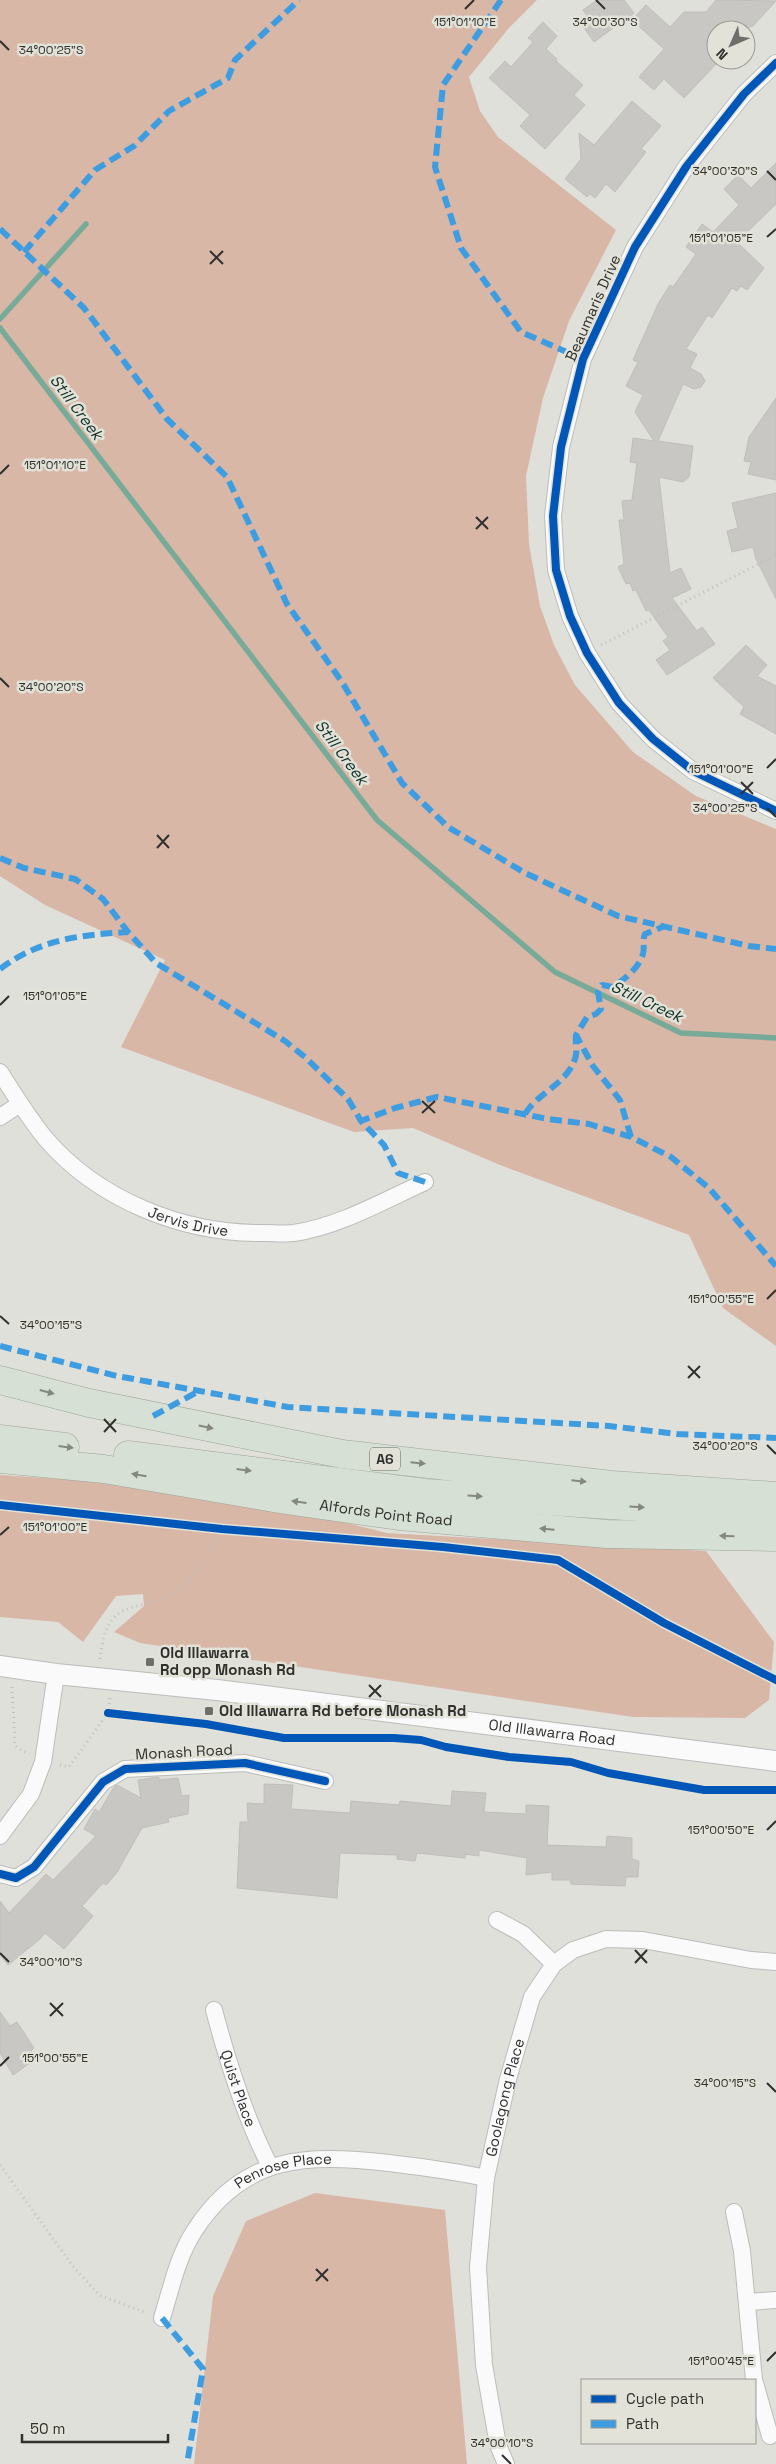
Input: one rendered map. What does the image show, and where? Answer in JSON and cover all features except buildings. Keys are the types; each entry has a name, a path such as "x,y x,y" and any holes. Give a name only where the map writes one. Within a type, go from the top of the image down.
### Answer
{"highway":[{"name":"A6","path":"0,1380 89,1403 342,1454 612,1485 776,1496"},
{"name":"Alfords Point Road","path":"0,1439 425,1492 748,1514 776,1514"},
{"name":"Alfords Point Road","path":"0,1459 104,1469 286,1500 399,1516 607,1534 776,1536"}],"street":[{"name":"Beaumaris Drive","path":"776,63 744,94 686,166 635,247 583,359 561,447 552,516 556,570 570,616 587,653 619,702 653,738 693,771 776,811"},
{"name":"Jervis Drive","path":"0,1072 20,1104 46,1138 76,1167 126,1201 182,1224 238,1233 294,1232 346,1218 425,1182"},
{"path":"0,1118 20,1104"},
{"name":"Old Illawarra Road","path":"0,1666 56,1674 217,1690 776,1762"},
{"path":"0,1836 31,1794 44,1762 56,1674"},
{"name":"Monash Road","path":"0,1874 16,1878 34,1867 103,1782 125,1769 245,1763 325,1781"},
{"path":"497,1920 523,1934 554,1964"},
{"name":"Goolagong Place","path":"506,2464 498,2445 484,2365 478,2267 486,2178 524,2019 536,1990 554,1964 573,1950 606,1938 623,1938 751,1960 776,1962"},
{"name":"Quist Place","path":"214,2010 223,2044 257,2140 270,2166"},
{"name":"Penrose Place","path":"162,2318 184,2250 194,2230 224,2196 270,2166 298,2160 332,2158 455,2171 486,2178"},
{"path":"734,2212 742,2251 754,2379"},
{"path":"748,2302 776,2300"},
{"path":"756,2389 770,2436"}],"path":[{"path":"587,653 776,555"},
{"path":"212,1528 231,1530"},
{"path":"7,1687 13,1688 15,1746 44,1762 69,1767 108,1713 102,1638 111,1620 126,1608 177,1590 201,1570 222,1529"},
{"path":"108,1713 118,1714"},
{"path":"0,2166 72,2265 99,2296 162,2318"}],"shaded area":[{"path":"0,0 537,0 509,28 469,77 480,111 498,137 616,230 569,321 543,398 526,476 529,544 540,606 554,645 575,685 633,752 696,796 776,829 776,1346 723,1308 689,1235 500,1165 413,1128 354,1132 121,1047 165,960 45,905 0,876"},
{"path":"0,1475 91,1481 307,1513 387,1533 706,1551 774,1642 769,1700 745,1718 633,1717 140,1643 114,1632 144,1606 143,1594 116,1596 83,1642 58,1622 0,1617"},
{"path":"315,2193 445,2210 467,2464 194,2464 213,2296 246,2221"}],"waterway":[{"path":"0,319 86,224"},
{"name":"Still Creek","path":"0,328 377,820 555,972 681,1033 776,1038"}],"marked path":[{"path":"24,252 95,170 134,146 169,111 228,78 235,60 299,0"},
{"path":"501,0 443,85 435,167 461,248 521,332 583,359"},
{"path":"0,229 84,308 167,419 227,477 287,604 342,682 402,783 448,827 525,873 618,916 749,946 776,949"},
{"path":"0,858 24,868 75,879 103,899 128,932 156,963 285,1041 306,1058 348,1099 361,1121"},
{"path":"631,1137 620,1100 593,1066 576,1035 587,1017 596,1014 601,1009 598,992 602,985 613,987 631,973 643,954 645,934 665,926"},
{"path":"0,969 30,951 61,940 128,932"},
{"path":"525,1114 538,1099 561,1080 573,1065 576,1055 576,1035"},
{"path":"425,1182 398,1173 384,1145 361,1121 395,1108 437,1097 548,1119 589,1124 631,1137 671,1157 709,1188 776,1266"},
{"path":"0,1346 117,1376 288,1407 609,1426 677,1434 776,1438"},
{"path":"153,1416 199,1391"},
{"path":"162,2318 203,2369 187,2464"}],"cycle path":[{"path":"776,63 744,94 686,167 635,247 583,359 561,447 553,516 556,570 570,616 587,653 619,703 653,739 693,771 776,811"},
{"path":"0,1505 222,1529 443,1547 558,1560 664,1623 776,1680"},
{"path":"108,1713 206,1724 284,1738 394,1738 421,1740 446,1747 509,1757 571,1762 608,1773 704,1790 776,1790"},
{"path":"0,1874 16,1878 34,1867 103,1782 125,1769 245,1763 325,1781"}],"place":[{"name":"Old Illawarra Rd opp Monash Rd","path":"150,1662"},
{"name":"Old Illawarra Rd before Monash Rd","path":"209,1711"}]}
